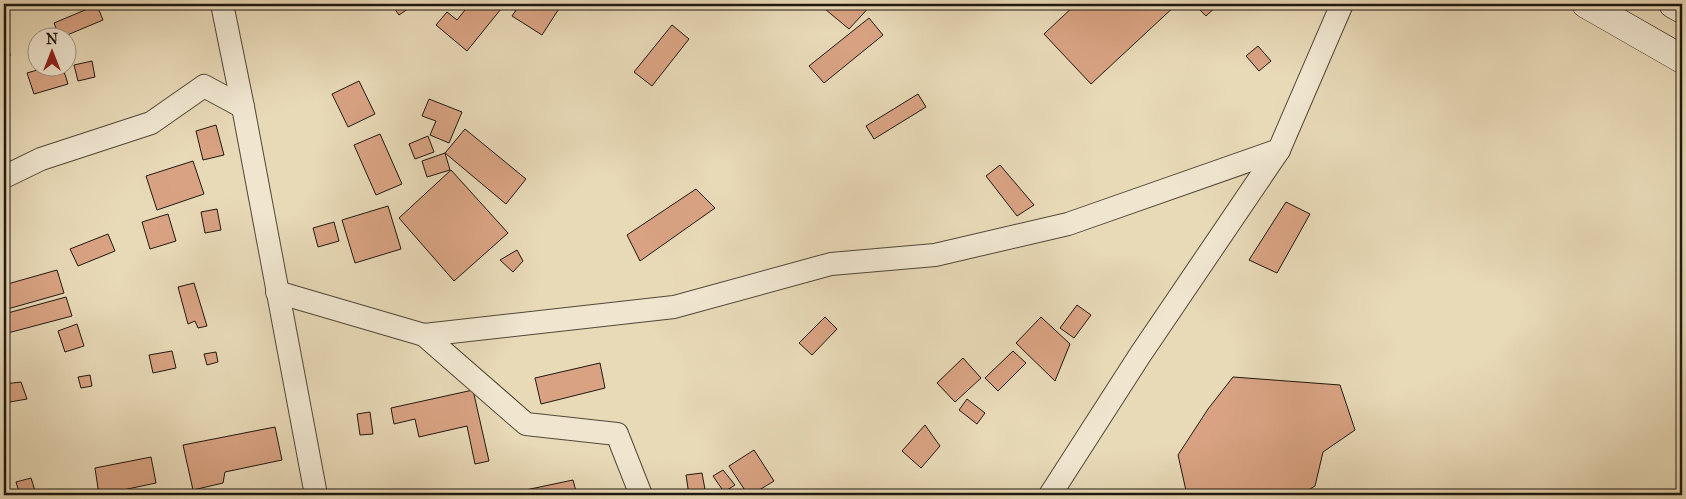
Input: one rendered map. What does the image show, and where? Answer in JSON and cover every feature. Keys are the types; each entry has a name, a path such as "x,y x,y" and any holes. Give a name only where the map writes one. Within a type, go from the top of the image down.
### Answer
{"street":[{"path":"222,4 316,495"},
{"path":"1050,495 1140,355 1280,150 1342,4"},
{"path":"1586,4 1682,59"},
{"path":"1673,4 1682,9"},
{"path":"4,177 41,159 152,123 204,86 243,108"},
{"path":"277,292 424,335 674,306 831,264 935,255 1068,224 1280,150"},
{"path":"424,335 526,424 617,434 641,495"}],"building":[{"path":"391,4 415,4 399,15"},
{"path":"457,4 505,4 467,51 436,25 447,12 457,20 465,10"},
{"path":"520,4 562,4 542,35 512,16"},
{"path":"830,4 872,4 849,29 825,9"},
{"path":"1076,4 1177,4 1091,84 1044,34"},
{"path":"1194,4 1219,4 1206,16"},
{"path":"97,5 103,20 78,30 78,28 56,28 54,23"},
{"path":"869,18 883,35 824,83 809,66"},
{"path":"672,25 689,39 652,86 634,72"},
{"path":"4,32 7,32 10,56 4,57"},
{"path":"1258,46 1271,61 1259,71 1246,56"},
{"path":"92,61 95,77 78,81 78,64"},
{"path":"29,78 66,78 68,84 34,94"},
{"path":"359,81 375,114 348,127 332,94"},
{"path":"918,94 926,107 874,139 866,126"},
{"path":"429,99 462,112 449,143 430,135 436,121 422,116"},
{"path":"216,125 224,155 203,160 196,131"},
{"path":"465,129 526,179 506,204 445,153"},
{"path":"380,134 402,184 376,195 354,145"},
{"path":"428,136 434,152 415,159 409,144"},
{"path":"445,153 450,170 427,177 422,161"},
{"path":"193,161 204,194 157,210 146,176"},
{"path":"1000,165 1034,205 1017,216 986,176"},
{"path":"451,170 508,233 454,281 399,218"},
{"path":"696,189 715,208 640,261 627,235"},
{"path":"1286,202 1310,214 1277,273 1249,260"},
{"path":"388,206 401,249 355,263 342,220"},
{"path":"217,209 221,230 205,233 201,212"},
{"path":"168,214 176,241 150,249 142,222"},
{"path":"334,222 339,241 318,247 313,228"},
{"path":"108,234 115,251 78,266 70,249"},
{"path":"517,250 523,261 513,272 500,260"},
{"path":"57,270 64,293 4,310 4,285"},
{"path":"194,283 207,326 198,328 195,321 188,324 178,287"},
{"path":"66,297 72,316 4,334 4,314"},
{"path":"1077,305 1091,315 1074,338 1060,328"},
{"path":"825,317 837,329 812,355 799,343"},
{"path":"1041,317 1070,344 1055,381 1016,343"},
{"path":"77,324 84,346 65,352 58,331"},
{"path":"172,351 176,368 153,373 149,355"},
{"path":"1013,351 1026,363 998,391 985,378"},
{"path":"216,352 218,362 207,365 204,354"},
{"path":"963,358 981,378 955,402 937,383"},
{"path":"600,363 605,388 541,404 535,378"},
{"path":"90,375 92,386 81,388 78,377"},
{"path":"1233,377 1340,385 1355,430 1323,452 1315,486 1300,495 1187,495 1178,455 1208,409"},
{"path":"21,382 27,399 4,403 4,384"},
{"path":"473,390 489,461 475,464 467,426 419,437 415,419 394,424 391,408"},
{"path":"967,399 985,413 977,424 959,410"},
{"path":"370,412 373,434 360,435 357,414"},
{"path":"925,425 940,446 921,468 902,451"},
{"path":"275,427 282,460 225,472 223,483 193,490 183,445"},
{"path":"754,450 774,481 748,495 729,466"},
{"path":"151,457 156,483 99,495 95,468"},
{"path":"723,470 735,485 724,492 713,476"},
{"path":"702,473 706,495 689,495 686,475"},
{"path":"31,478 36,494 20,495 16,482"},
{"path":"573,480 577,495 502,495"}]}
